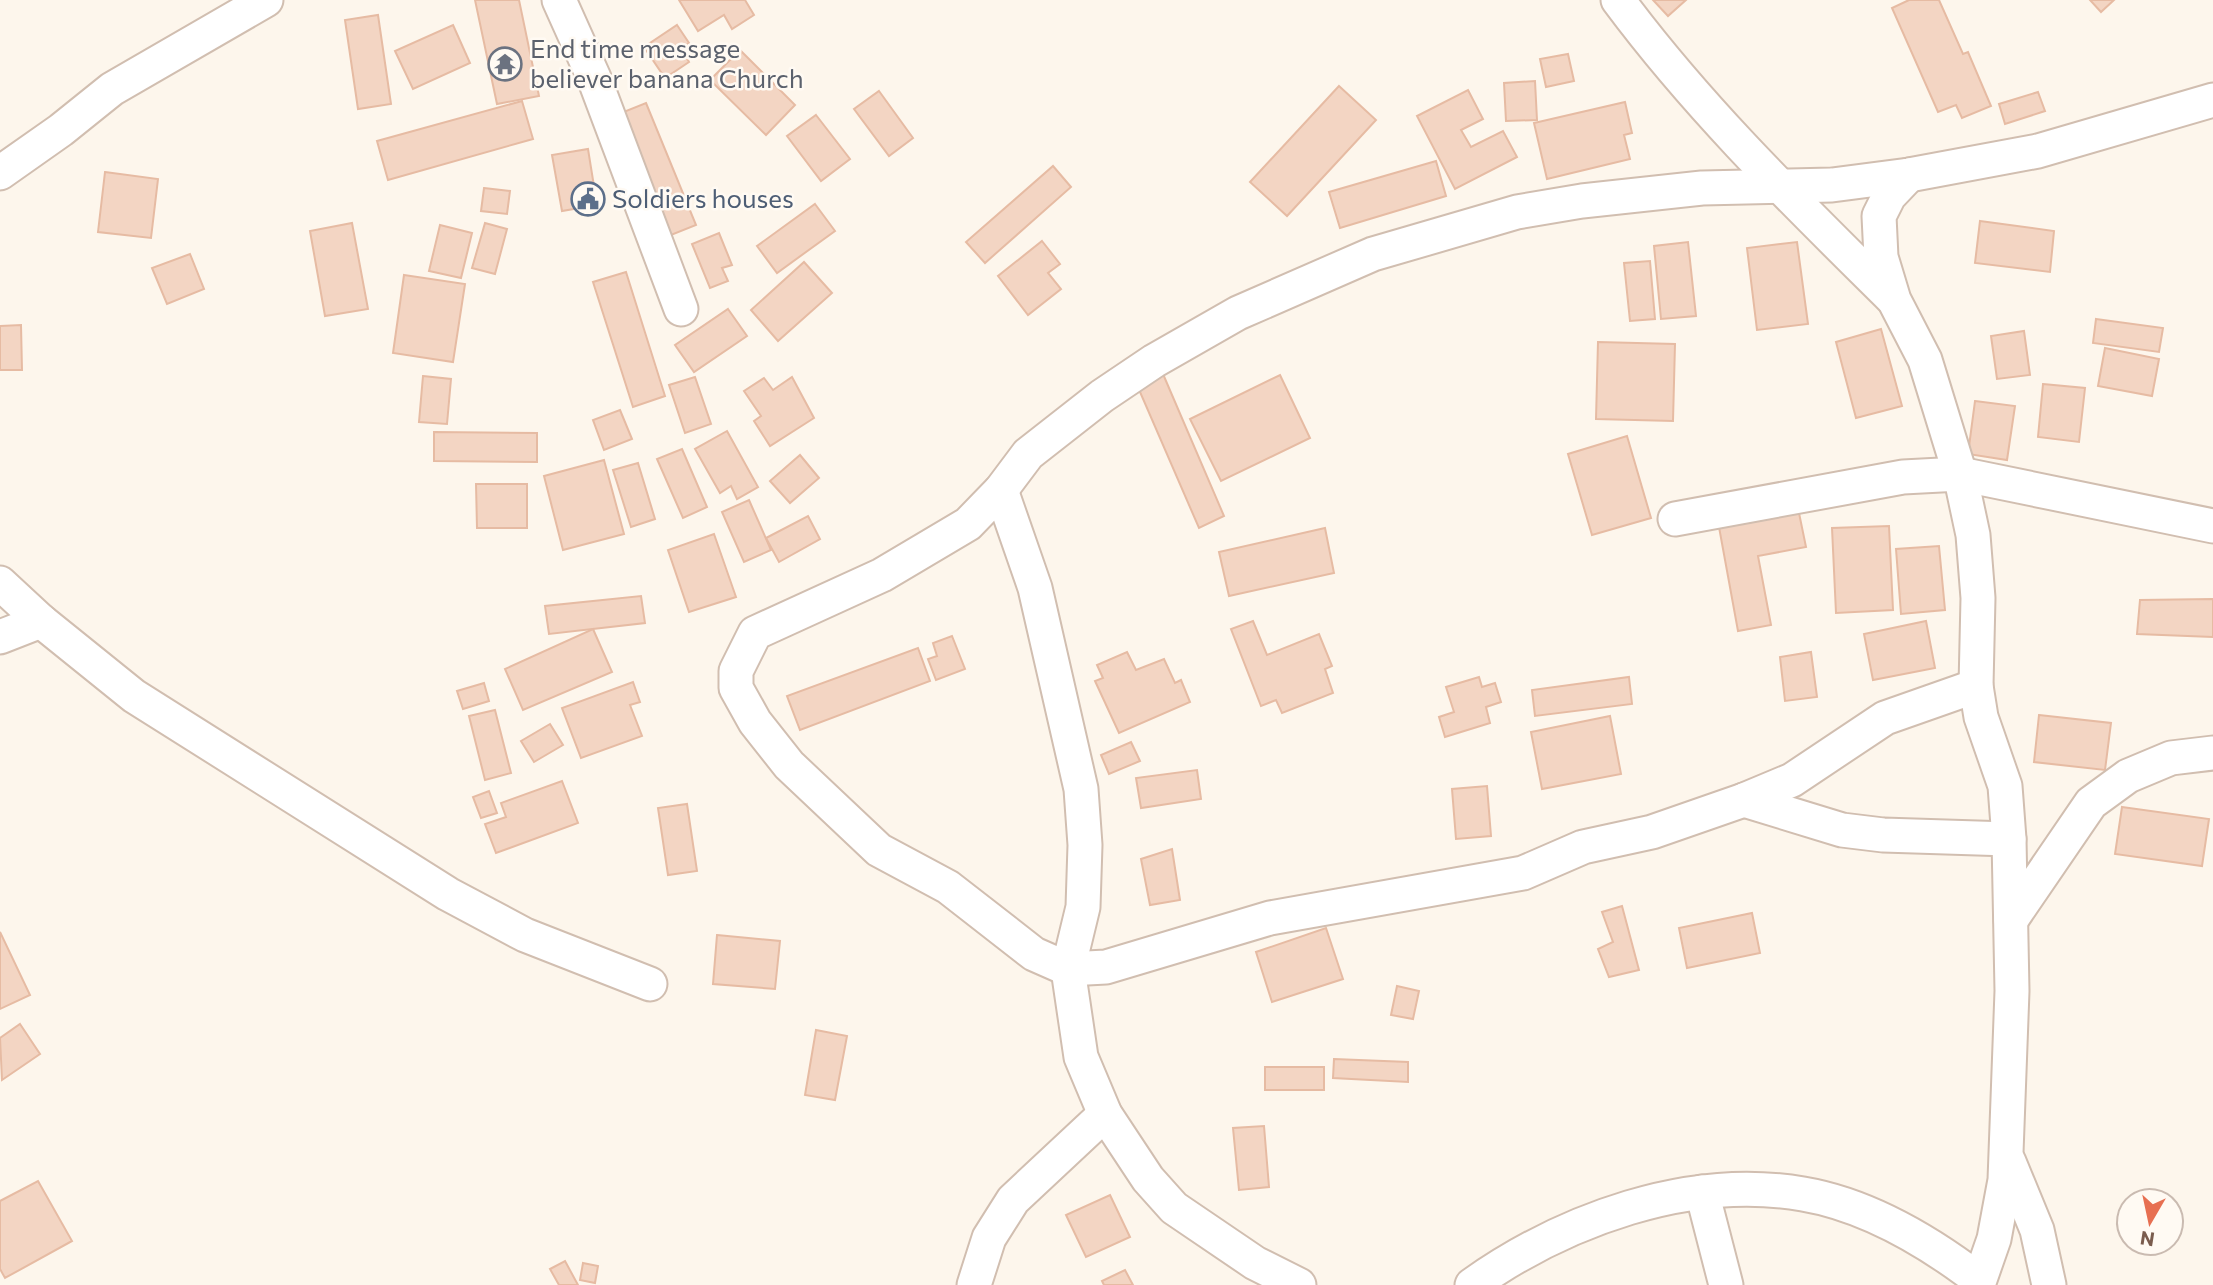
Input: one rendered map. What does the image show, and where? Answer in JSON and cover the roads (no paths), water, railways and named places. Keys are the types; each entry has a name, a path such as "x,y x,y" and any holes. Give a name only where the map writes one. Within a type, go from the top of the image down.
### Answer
{"street":[{"path":"0,173 61,130 112,89 266,0"},
{"path":"559,0 594,78 681,309"},
{"path":"1618,0 1661,58 1778,187 1894,300"},
{"path":"1976,686 1885,718 1792,779 1744,800 1652,832 1583,848 1523,873 1295,913 1106,967 1069,969 1034,954 948,887 879,850 789,765 755,722 736,688 736,670 742,653 755,633 882,575 968,524 1001,491 1028,454 1102,396 1154,361 1238,313 1361,259 1517,212 1641,192 1702,187 1832,185 1909,176 2038,151 2213,100"},
{"path":"1472,1285 1538,1244 1594,1220 1702,1192 1749,1190 1804,1194 1877,1218 1938,1249 1984,1283 2001,1206 2005,1154 2011,920 2009,839 2005,786 1981,717 1976,686 1977,585 1973,535 1960,474 1925,360 1894,300 1881,257 1879,216 1889,196 1909,176"},
{"path":"1675,519 1903,477 1960,474 2213,526"},
{"path":"1001,491 1035,588 1081,789 1085,845 1083,907 1069,969 1081,1058 1105,1114 1148,1179 1174,1208 1255,1263 1299,1285"},
{"path":"0,583 41,621 134,695 448,894 524,935 650,984"},
{"path":"0,637 41,621"},
{"path":"2011,920 2091,803 2128,776 2161,762 2171,758 2213,753"},
{"path":"1744,800 1842,830 1883,835 2009,839"},
{"path":"974,1285 989,1237 1013,1200 1105,1114"},
{"path":"2005,1154 2037,1230 2049,1285"},
{"path":"1702,1192 1726,1285"}],"place":[{"name":"End time message believer banana Church","path":"505,64"},
{"name":"Soldiers houses","path":"588,199"}]}
